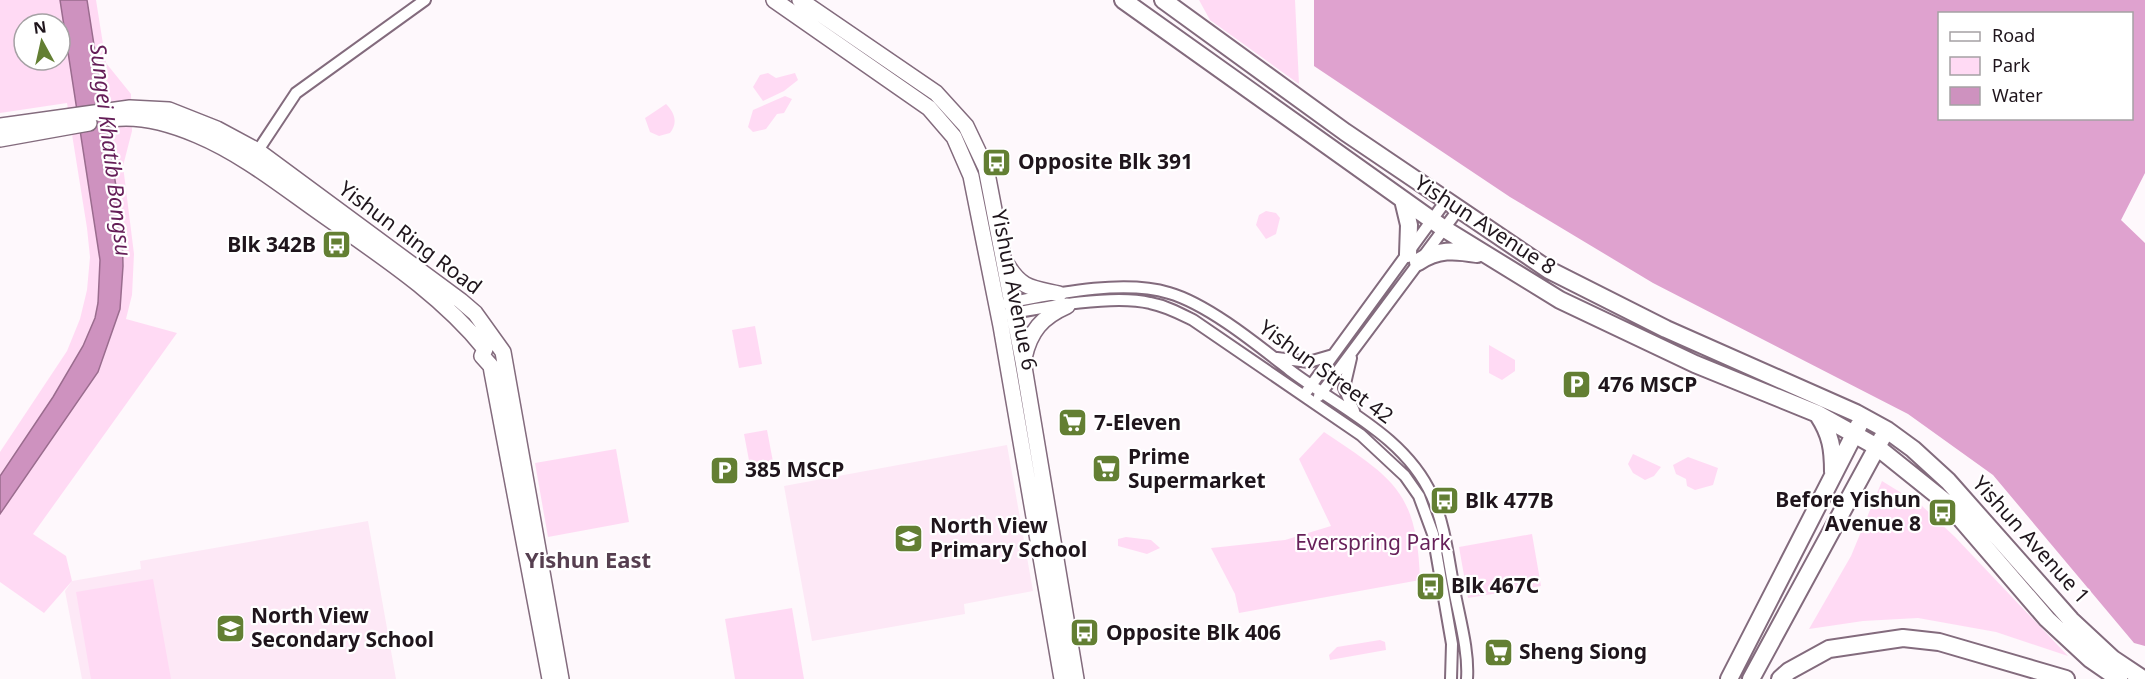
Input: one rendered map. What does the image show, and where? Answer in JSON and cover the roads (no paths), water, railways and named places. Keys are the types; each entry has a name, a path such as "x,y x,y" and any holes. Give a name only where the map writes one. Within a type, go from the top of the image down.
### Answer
{"main road":[{"name":"Yishun Avenue 6","path":"774,0 885,75 929,108 945,124 962,151 971,176 1005,309 1023,361 1076,679"},
{"name":"Yishun Avenue 6","path":"800,0 936,93 959,116 986,168 1002,255 1005,309 1062,679"},
{"name":"Yishun Avenue 8","path":"1123,0 1437,224 1560,300 1695,364 1818,414 1854,432"},
{"name":"Yishun Avenue 8","path":"1163,0 1451,206 1549,270 1666,329 1865,417"},
{"name":"Yishun Ring Road","path":"0,126 169,110 254,157 439,301 465,324 494,354 520,438 555,676"},
{"name":"Yishun Ring Road","path":"0,139 73,120"},
{"path":"1403,200 1413,258 1446,250 1487,256"},
{"path":"1002,255 1015,278 1024,286 1063,300 1040,321 1028,340 1023,361"},
{"path":"1818,414 1830,432 1833,445 1833,479"},
{"path":"1729,679 1833,479 1854,432 1865,417"},
{"name":"Yishun Avenue 1","path":"1865,417 1913,449 1948,481 2090,658 2119,679"},
{"path":"1751,679 1887,430"},
{"name":"Yishun Avenue 1","path":"1854,432 1877,447 1948,504 2053,614 2143,679"},
{"path":"1780,679 1789,671 1829,649 1903,638 1939,642 2066,679"}],"street":[{"path":"254,157 296,93 425,0"},
{"path":"1313,404 1353,351 1413,258 1451,206"},
{"path":"1303,396 1413,258"},
{"name":"Yishun Street 42","path":"1005,309 1130,287 1170,293 1190,301 1357,416 1398,449 1431,495 1445,540 1467,679"},
{"name":"Yishun Street 42","path":"1063,300 1124,299 1148,302 1170,309 1193,320 1361,435 1383,453 1406,476 1419,496 1433,534 1452,644 1451,679"},
{"path":"1353,351 1344,388 1357,416"},
{"path":"1274,358 1308,362 1334,355"}],"water":[{"name":"Sungei Khatib Bongsu","path":"60,0 87,0 122,225 123,266 120,309 98,372 0,514 0,476 53,397 83,346 95,318 98,303 100,260 71,72 72,12 62,12"}],"place":[{"name":"Opposite Blk 391","path":"997,162"},
{"name":"Blk 342B","path":"337,245"},
{"name":"476 MSCP","path":"1577,385"},
{"name":"7-Eleven","path":"1073,423"},
{"name":"Prime Supermarket","path":"1107,469"},
{"name":"385 MSCP","path":"724,470"},
{"name":"Blk 477B","path":"1444,501"},
{"name":"Before Yishun Avenue 8","path":"1942,512"},
{"name":"North View Primary School","path":"909,538"},
{"name":"Blk 467C","path":"1430,586"},
{"name":"North View Secondary School","path":"230,628"},
{"name":"Opposite Blk 406","path":"1085,633"},
{"name":"Sheng Siong","path":"1498,652"}],"district":[{"name":"Yishun East","path":"588,560"}],"park label":[{"name":"Everspring Park","path":"1373,543"}]}
